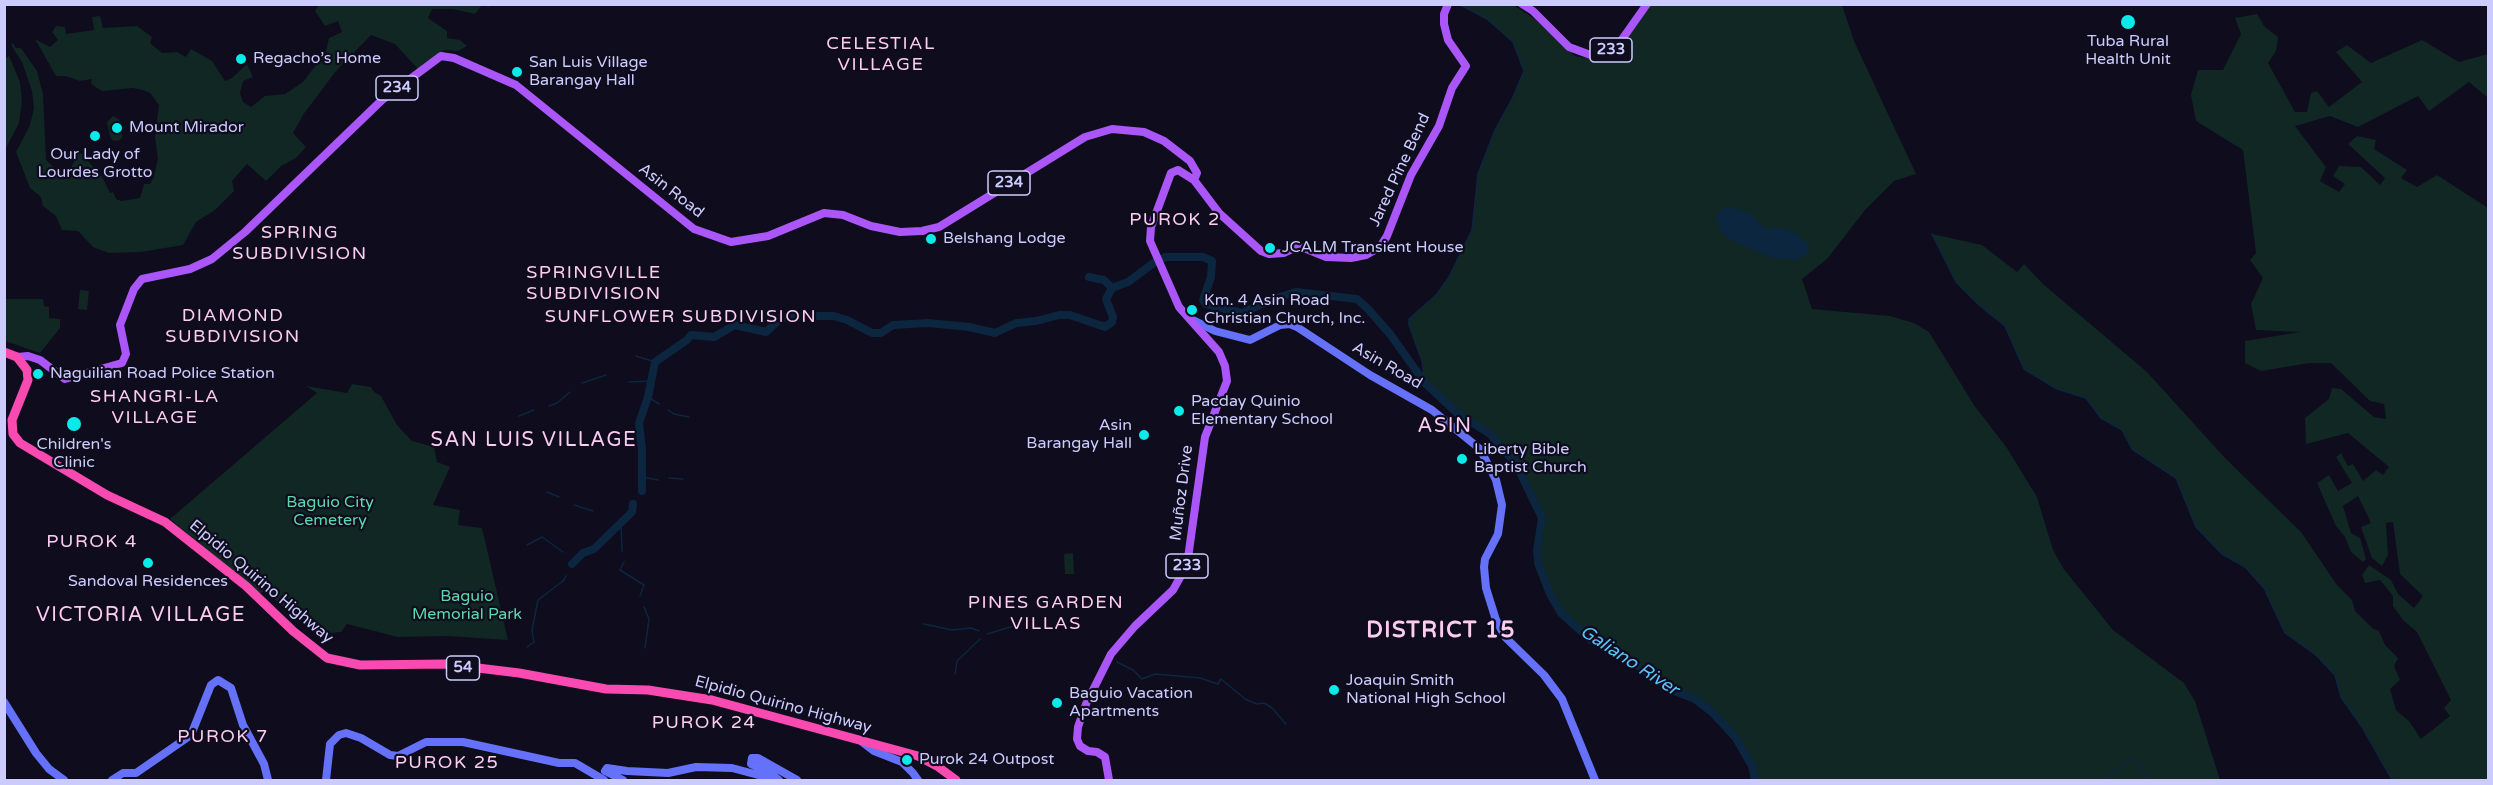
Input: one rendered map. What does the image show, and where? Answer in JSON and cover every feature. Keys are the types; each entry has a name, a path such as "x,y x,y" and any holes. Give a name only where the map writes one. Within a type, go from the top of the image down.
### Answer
{"highway":[{"path":"4,352 17,357"},
{"name":"Elpidio Quirino Highway","path":"17,357 25,365 28,380 12,420 13,434 20,443 107,495 165,522 210,560 246,586 287,625 327,657 360,665 444,664 519,673 606,689 648,690 680,694 763,713 927,760 956,780"}],"main road":[{"name":"Jared Pine Bend","path":"1194,180 1219,213 1261,251 1269,254 1284,253 1299,246 1326,256 1351,258 1366,255 1380,247 1388,236 1402,194 1419,158 1431,144 1449,94 1466,66 1448,40 1444,14 1448,4"},
{"name":"233","path":"1522,4 1533,11 1569,47 1596,57 1603,56 1618,45 1647,4"},
{"name":"Asin Road","path":"17,357 28,356 40,360 65,379 122,363 126,354 120,325 134,289 142,279 190,269 212,259 245,232 387,96 428,68 441,56 454,58 516,85 701,234 731,242 768,236 824,213 843,215 871,226 900,232 922,231 939,227 1085,137 1112,129 1144,132 1164,141 1190,161 1197,173 1194,180"},
{"name":"233","path":"1186,317 1164,275 1150,240 1151,227 1169,176 1173,171 1178,170 1194,180"},
{"name":"Muñoz Drive","path":"1109,780 1105,758 1097,752 1088,751 1080,746 1077,739 1078,727 1086,704 1111,654 1130,631 1173,590 1187,565 1195,521 1204,437 1227,381 1225,366 1219,352 1186,317"}],"street":[{"name":"Asin Road","path":"1186,317 1215,331 1244,340 1250,340 1280,325 1290,324 1297,327 1370,375 1432,410 1480,449 1496,480 1502,505 1498,534 1485,559 1484,567 1486,588 1496,620 1506,638 1544,675 1562,699 1595,780"},
{"path":"112,780 123,773 136,773 191,735 210,685 218,680 231,688 243,725 264,764 268,780"},
{"path":"4,702 36,753 49,769 64,780"},
{"path":"326,780 330,744 339,735 346,733 362,738 390,755 398,756 426,742 450,741 559,763 575,763 604,780"},
{"path":"861,741 874,751 902,762 918,780"},
{"path":"779,780 770,772 751,765 752,758 758,758 797,780"},
{"path":"623,780 608,774 604,771 605,769 668,773 696,767 732,768 762,776 768,780"}],"green space":[{"path":"319,5 482,5 475,14 453,9 432,9 428,18 447,31 447,38 460,40 467,46 458,51 444,50 418,69 395,44 371,35 336,71 303,115 293,133 306,147 296,158 281,166 266,181 247,164 232,181 234,191 215,210 196,222 183,245 141,252 109,253 93,247 78,231 62,230 56,216 43,206 41,197 30,188 16,152 30,125 34,108 32,91 22,62 11,45 13,43 16,48 21,48 37,71 43,94 46,160 61,174 67,174 74,162 73,153 77,151 102,177 110,193 113,192 116,199 121,201 140,198 144,184 150,184 154,177 158,158 155,137 159,105 150,93 143,90 133,88 102,91 91,84 92,79 80,81 66,76 56,76 35,39 50,47 58,40 52,32 56,26 65,27 66,34 94,30 92,17 100,16 103,28 137,26 152,37 150,43 162,53 177,52 186,57 191,49 212,61 225,81 232,78 247,64 253,77 243,81 240,93 243,102 251,107 265,96 285,94 303,82 326,52 329,38 342,32 338,21 325,26 315,11"},
{"path":"1459,5 1513,5 1535,19 1575,56 1597,60 1621,47 1651,5 1842,5 1854,41 1916,174 1894,181 1865,210 1827,259 1802,279 1812,309 1890,316 1914,323 1929,332 1974,405 2007,448 2037,497 2053,550 2063,568 2113,630 2184,683 2195,701 2220,780 1755,780 1752,766 1736,738 1712,712 1695,699 1672,690 1615,650 1591,640 1561,613 1543,579 1538,563 1537,550 1542,518 1516,464 1490,435 1457,413 1425,383 1422,361 1409,325 1409,319 1437,294 1449,277 1472,230 1478,174 1495,130 1524,71 1513,42 1487,19"},
{"path":"2257,14 2264,26 2278,37 2276,51 2268,63 2295,112 2307,112 2311,93 2317,91 2329,107 2362,82 2336,52 2347,45 2371,63 2422,40 2459,62 2488,54 2488,98 2469,82 2429,111 2418,96 2358,127 2330,116 2295,126 2326,167 2320,181 2339,192 2345,184 2333,176 2339,166 2361,167 2380,185 2385,178 2348,144 2357,136 2376,140 2374,149 2407,170 2401,178 2417,187 2437,175 2488,208 2488,780 2392,780 2362,727 2341,697 2335,675 2316,655 2285,633 2264,588 2245,567 2222,554 2196,527 2176,478 2132,449 2122,430 2101,418 2086,398 2057,389 2024,369 2005,326 1980,306 1956,282 1932,234 1982,245 2017,272 2024,264 2043,284 2147,372 2225,458 2301,532 2337,585 2352,600 2355,611 2372,628 2379,631 2385,645 2398,658 2394,666 2400,680 2390,689 2396,710 2409,721 2421,739 2450,716 2444,708 2451,700 2417,632 2403,620 2393,606 2393,596 2380,580 2365,583 2362,575 2369,565 2391,580 2398,594 2414,608 2423,596 2400,574 2393,522 2386,523 2388,555 2382,566 2372,558 2361,527 2371,523 2358,496 2343,506 2351,533 2360,538 2366,559 2363,562 2351,552 2345,537 2336,526 2317,483 2329,475 2338,491 2352,483 2336,457 2341,453 2348,466 2353,464 2363,481 2376,470 2383,475 2389,467 2348,433 2306,444 2305,418 2329,399 2332,388 2341,389 2374,417 2386,419 2384,404 2370,401 2331,363 2309,363 2261,371 2245,363 2245,341 2300,332 2256,330 2251,304 2263,278 2250,260 2256,253 2243,150 2196,121 2191,95 2198,70 2223,70 2241,34 2235,18"},
{"path":"9,56 20,82 22,101 19,123 6,148 4,59"},
{"path":"113,116 119,119 122,132 122,138 118,141 112,140 107,122"},
{"path":"80,290 89,291 87,310 78,309"},
{"path":"5,299 43,299 44,306 49,307 49,318 60,319 60,328 40,353 5,341"},
{"name":"Baguio City Cemetery","path":"352,384 371,387 381,396 397,425 412,441 434,447 437,462 450,467 433,505 460,510 458,525 482,528 508,640 447,636 398,637 347,624 341,632 330,633 315,629 305,625 264,590 260,594 170,519 317,393 306,386 347,393"},
{"path":"1073,553 1074,574 1065,574 1064,554"}],"water":[{"path":"1728,206 1750,213 1764,228 1783,228 1794,232 1807,243 1808,254 1796,260 1772,258 1730,240 1720,231 1716,215"}],"waterway":[{"path":"1425,383 1422,361 1409,319 1437,294 1449,277 1472,230 1478,174 1495,130 1524,71 1513,42 1487,19 1459,4"},
{"path":"1932,234 1956,282 1980,306 2005,326 2024,369 2057,389 2086,398 2101,418 2122,430 2132,449 2176,478 2196,527 2222,554 2245,567 2264,588 2285,633 2316,655 2335,675 2341,697 2362,727 2392,780"},
{"name":"Galiano River","path":"642,491 642,449 639,423 648,397 655,362 691,335 714,337 735,325 766,332 781,318 790,316 834,316 872,333 881,333 893,325 928,323 969,327 995,333 1016,323 1059,315 1070,315 1105,327 1112,322 1113,317 1106,299 1112,288 1128,282 1155,262 1166,257 1203,257 1212,261 1211,277 1203,300 1206,304 1242,313 1273,299 1296,292 1357,299 1368,309 1390,334 1425,383 1457,413 1490,434 1516,464 1542,518 1537,550 1538,563 1550,594 1561,613 1591,640 1615,650 1672,690 1695,699 1712,712 1736,738 1752,766 1755,780"},
{"path":"1089,277 1104,280 1112,288"},
{"path":"636,356 655,362"},
{"path":"582,383 606,375"},
{"path":"629,382 651,381"},
{"path":"549,406 557,403 570,392"},
{"path":"648,397 659,404"},
{"path":"519,416 534,410"},
{"path":"668,410 674,414 689,417"},
{"path":"642,477 658,480"},
{"path":"669,478 683,479"},
{"path":"547,492 559,497"},
{"name":"Galiano River","path":"572,564 583,553 594,549 632,512 633,504"},
{"path":"574,505 593,511"},
{"path":"621,523 622,551"},
{"path":"527,545 542,537 563,552"},
{"path":"624,562 620,570 644,585 640,596"},
{"path":"527,647 534,642 532,630 538,600 563,581 566,576"},
{"path":"644,607 649,619 645,648"},
{"path":"924,624 952,630 971,628 979,631"},
{"path":"987,634 1014,626"},
{"path":"955,674 957,661 980,639"},
{"path":"1117,662 1133,670 1142,679 1155,674 1200,678 1218,684 1221,679 1245,699 1257,704 1264,703 1272,708 1286,724"},
{"path":"2104,780 2129,758 2137,761 2150,780"}],"place":[{"name":"Tuba Rural Health Unit","path":"2128,22"},
{"name":"Regacho’s Home","path":"241,59"},
{"name":"San Luis Village Barangay Hall","path":"517,72"},
{"name":"Mount Mirador","path":"117,128"},
{"name":"Our Lady of Lourdes Grotto","path":"95,136"},
{"name":"Belshang Lodge","path":"931,239"},
{"name":"JCALM Transient House","path":"1270,248"},
{"name":"Km. 4 Asin Road Christian Church, Inc.","path":"1192,310"},
{"name":"Naguilian Road Police Station","path":"38,374"},
{"name":"Pacday Quinio Elementary School","path":"1179,411"},
{"name":"Children's Clinic","path":"74,424"},
{"name":"Asin Barangay Hall","path":"1144,435"},
{"name":"Liberty Bible Baptist Church","path":"1462,459"},
{"name":"Sandoval Residences","path":"148,563"},
{"name":"Joaquin Smith National High School","path":"1334,690"},
{"name":"Baguio Vacation Apartments","path":"1057,703"},
{"name":"Purok 24 Outpost","path":"907,760"}],"district":[{"name":"CELESTIAL VILLAGE","path":"881,54"},
{"name":"PUROK 2","path":"1175,220"},
{"name":"SPRING SUBDIVISION","path":"300,243"},
{"name":"SPRINGVILLE SUBDIVISION","path":"594,283"},
{"name":"SUNFLOWER SUBDIVISION","path":"681,317"},
{"name":"DIAMOND SUBDIVISION","path":"233,326"},
{"name":"SHANGRI-LA VILLAGE","path":"155,407"},
{"name":"ASIN","path":"1445,427"},
{"name":"SAN LUIS VILLAGE","path":"534,441"},
{"name":"PUROK 4","path":"92,542"},
{"name":"PINES GARDEN VILLAS","path":"1046,613"},
{"name":"VICTORIA VILLAGE","path":"141,616"},
{"name":"DISTRICT 15","path":"1441,631"},
{"name":"PUROK 24","path":"704,723"},
{"name":"PUROK 7","path":"223,737"},
{"name":"PUROK 25","path":"447,763"}],"park label":[{"name":"Baguio Memorial Park","path":"467,606"}]}
